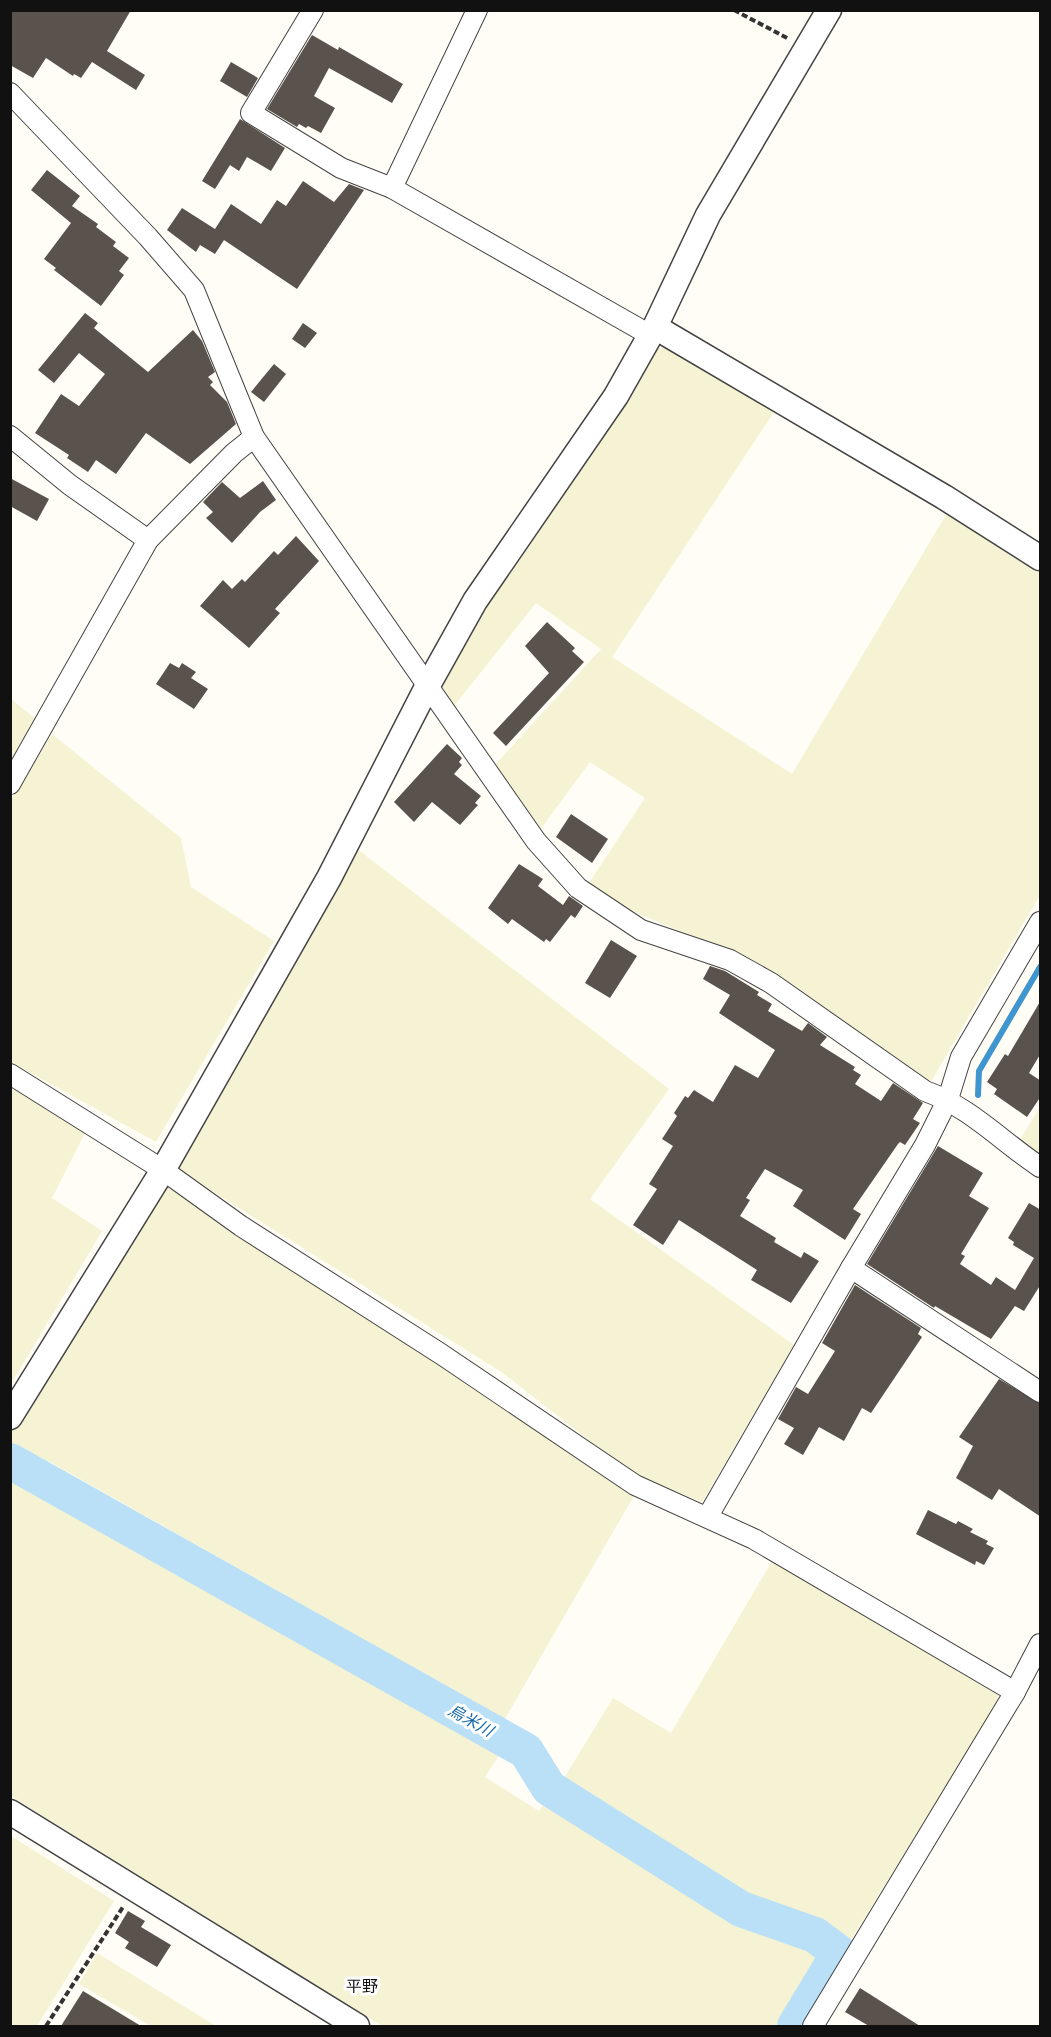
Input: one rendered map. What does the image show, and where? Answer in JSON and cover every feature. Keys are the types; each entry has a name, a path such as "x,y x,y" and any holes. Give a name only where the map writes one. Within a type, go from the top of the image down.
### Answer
{"street":[{"path":"313,10 251,113 342,168 392,188 652,331 944,496 1041,558"},
{"path":"392,188 477,10"},
{"path":"10,1417 163,1170 329,878 427,687 475,601 616,396 652,331 708,215 829,10"},
{"path":"10,93 148,237 194,290 254,437 536,841 578,888 641,930 730,960 771,983 925,1091 948,1099 976,1117 1015,1150 1041,1167"},
{"path":"10,436 70,485 148,540"},
{"path":"10,784 148,540 234,453 254,437"},
{"path":"708,1516 851,1268 926,1145 948,1099 961,1057 1041,922"},
{"path":"10,1074 163,1170 241,1226 441,1354 635,1485 708,1516 754,1539 1015,1692"},
{"path":"851,1268 1041,1392"},
{"path":"813,2026 1015,1692 1041,1644"},
{"path":"10,1812 357,2026"}],"path":[{"path":"734,10 806,47"},
{"path":"46,2026 135,1889"}],"shaded area":[{"path":"654,347 680,351 776,409 612,657 792,774 950,508 1040,559 1040,895 932,1080 928,1081 758,965 621,906 589,883 645,798 590,762 540,830 495,765 601,649 536,603 454,706 434,677"},
{"path":"11,699 37,720 11,769"},
{"path":"52,734 181,838 191,887 274,941 156,1142 11,1062 10,801"},
{"path":"356,848 669,1089 590,1199 794,1345 702,1502 632,1474 503,1373 173,1167"},
{"path":"11,1084 88,1127 52,1198 102,1231 11,1384"},
{"path":"1040,1107 1040,1158 1018,1143"},
{"path":"162,1184 465,1374 635,1494 499,1729 284,1604 287,1596 50,1462 11,1446 10,1435"},
{"path":"17,1475 502,1751 485,1777 539,1811 548,1797 740,1918 821,1956 780,2026 382,2026 11,1796 10,1486"},
{"path":"775,1556 996,1688 999,1700 847,1946 817,1926 748,1900 561,1783 613,1698 671,1733"},
{"path":"11,1836 114,1901 37,2026 11,2026"},
{"path":"97,1953 216,2026 151,2026 79,1984"}],"building":[{"path":"10,10 131,10 107,51 145,75 136,90 92,62 81,78 74,74 73,76 46,58 33,78 10,65"},
{"path":"312,35 338,50 339,47 403,84 392,103 329,68 314,96 335,108 321,133 308,126 306,128 299,124 297,127 267,109"},
{"path":"231,62 258,78 247,97 220,81"},
{"path":"240,119 285,148 271,171 247,157 239,171 230,165 215,189 202,181"},
{"path":"47,170 80,196 72,206 98,224 96,227 116,242 113,246 129,258 119,271 124,275 101,306 54,270 56,268 44,259 71,223 31,190"},
{"path":"303,181 334,202 349,184 364,190 297,289 224,240 215,254 200,245 196,252 167,230 182,208 215,229 231,204 261,224 277,200 286,206"},
{"path":"85,313 98,323 94,328 148,372 193,330 202,341 215,372 208,377 213,382 210,385 227,402 236,424 190,464 146,433 116,474 96,460 88,472 67,458 69,455 35,433 61,394 79,406 105,374 79,353 54,383 38,370"},
{"path":"303,323 317,333 305,348 292,339"},
{"path":"274,364 286,374 264,402 251,392"},
{"path":"10,478 49,499 37,521 10,506"},
{"path":"263,481 276,500 260,512 232,543 206,518 213,512 203,502 222,482 240,498"},
{"path":"296,536 319,561 275,609 280,613 249,648 200,606 223,580 232,589 242,579 245,582 274,551 278,555"},
{"path":"547,622 575,648 572,651 584,662 506,746 493,733 549,673 525,646"},
{"path":"170,663 179,668 182,663 196,672 191,678 208,689 194,709 156,684"},
{"path":"447,744 462,758 459,762 462,765 454,774 481,796 475,803 478,805 460,825 432,802 414,822 394,802"},
{"path":"571,814 608,839 592,863 556,837"},
{"path":"519,864 543,879 538,886 563,905 569,896 583,906 575,918 571,915 550,942 546,939 544,942 512,919 508,924 488,908"},
{"path":"611,940 637,956 610,998 585,983"},
{"path":"710,966 725,971 759,992 757,995 772,1004 768,1011 802,1031 808,1023 827,1037 820,1045 855,1067 853,1070 861,1075 855,1084 881,1101 893,1083 923,1103 913,1119 920,1123 905,1145 900,1142 898,1144 853,1209 861,1214 845,1240 793,1206 803,1190 765,1169 746,1198 750,1200 740,1216 776,1238 774,1242 801,1258 804,1252 819,1261 791,1303 751,1280 757,1270 679,1220 663,1245 633,1225 657,1189 649,1184 673,1146 662,1139 677,1116 674,1113 685,1096 688,1098 694,1090 713,1102 735,1065 758,1078 775,1050 719,1013 730,995 703,979"},
{"path":"1041,1000 1041,1053 1029,1073 1041,1081 1041,1096 1027,1117 994,1094 997,1089 987,1082 1005,1054 1008,1056"},
{"path":"938,1146 983,1173 969,1196 989,1208 961,1254 965,1256 960,1264 991,1285 996,1277 1015,1290 1034,1258 1013,1245 1014,1242 1008,1238 1029,1203 1041,1210 1041,1284 1024,1311 1015,1306 991,1339 935,1306 934,1308 867,1264"},
{"path":"855,1285 921,1328 918,1334 922,1337 871,1413 862,1408 844,1441 819,1427 803,1455 784,1444 794,1428 778,1419 796,1387 808,1394 835,1351 822,1343"},
{"path":"999,1379 1041,1404 1041,1517 999,1489 992,1500 956,1478 973,1446 959,1437"},
{"path":"928,1510 956,1524 958,1521 973,1529 970,1532 988,1541 986,1544 994,1548 984,1565 976,1561 975,1565 916,1534"},
{"path":"128,1911 145,1921 141,1927 171,1945 157,1967 125,1948 129,1942 115,1933"},
{"path":"860,1988 920,2026 869,2026 845,2012"},
{"path":"83,1991 141,2026 61,2026"}],"waterway":[{"path":"978,1095 979,1071 1040,967"},
{"name":"烏米川","path":"10,1461 526,1751 549,1788 741,1909 815,1935 839,1953 795,2026"}],"district":[{"name":"平野","path":"362,1986"}]}
